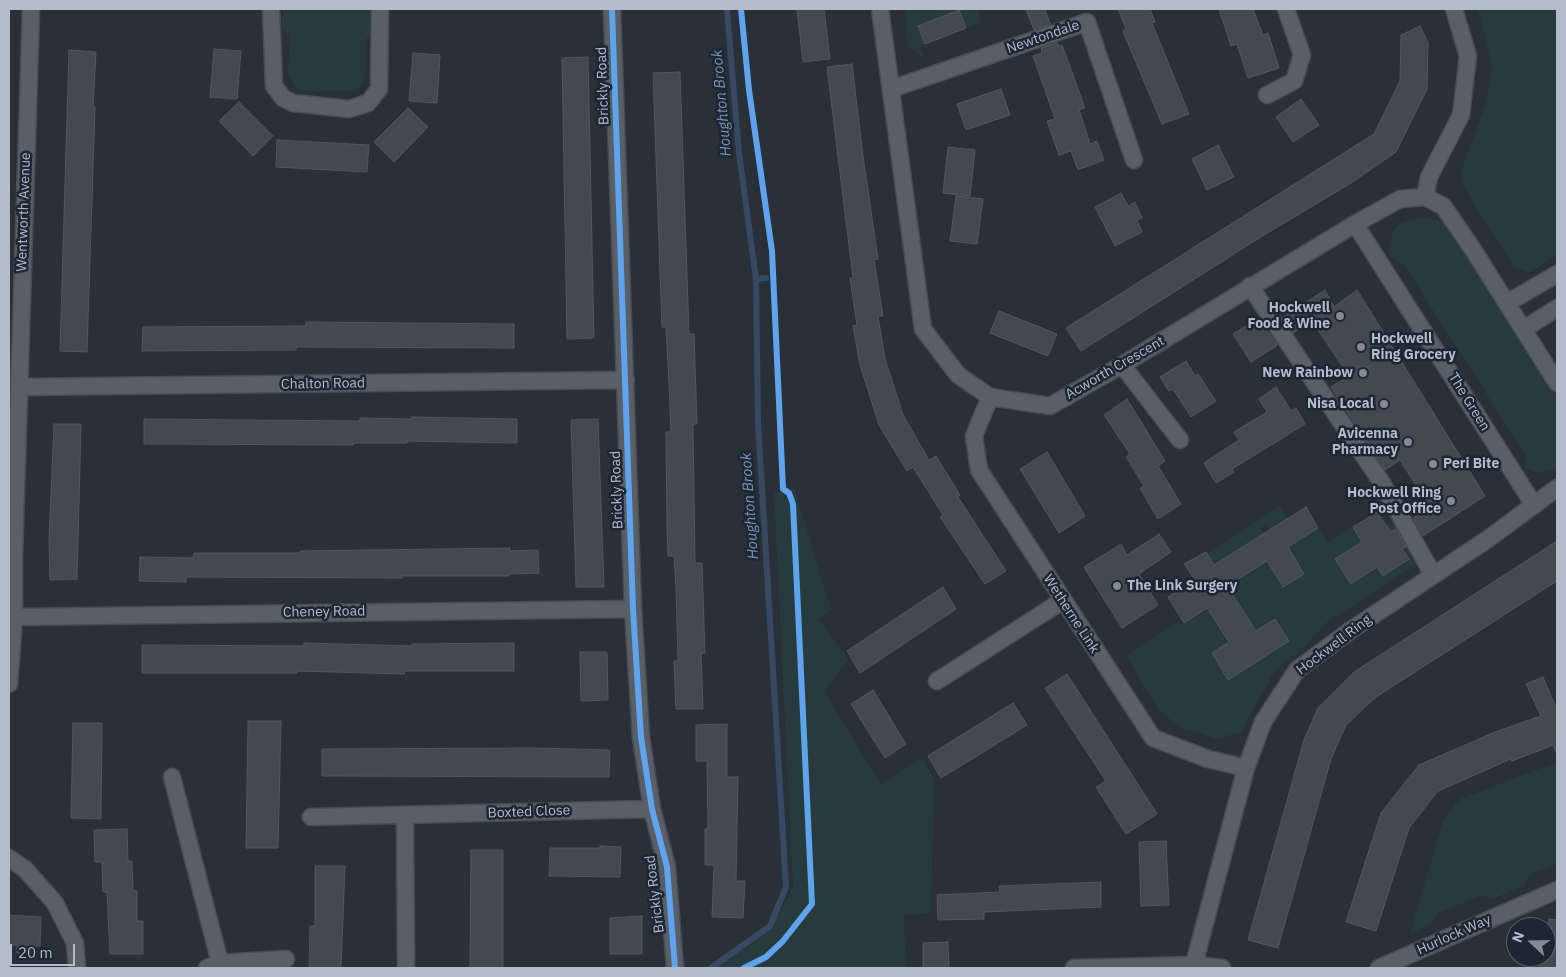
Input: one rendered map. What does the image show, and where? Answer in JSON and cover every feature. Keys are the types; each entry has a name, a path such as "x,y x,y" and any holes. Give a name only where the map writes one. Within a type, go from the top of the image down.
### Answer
{"street":[{"name":"Wentworth Avenue","path":"9,684 14,617 11,554 20,387 14,326 31,9"},
{"path":"271,9 274,86 283,98 292,104 350,109 368,103 379,89 380,9"},
{"name":"Brickly Road","path":"612,9 633,609 640,737 652,808 667,867 675,968"},
{"name":"Acworth Crescent","path":"880,9 924,329 958,374 990,397 1050,406 1122,365 1355,224 1400,199 1426,197"},
{"path":"1267,95 1294,81 1302,55 1286,9"},
{"path":"1454,9 1468,56 1461,115 1429,177 1426,197 1443,206 1557,383"},
{"name":"Newtondale","path":"891,89 1087,22 1134,160"},
{"name":"The Green","path":"1355,224 1534,505"},
{"path":"1507,303 1557,274"},
{"path":"1250,286 1382,484 1433,575"},
{"path":"1524,329 1557,308"},
{"path":"1122,365 1180,440"},
{"name":"Chalton Road","path":"20,387 626,380"},
{"name":"Wetherne Link","path":"990,397 974,436 979,470 1152,738 1208,759 1246,768"},
{"name":"Hockwell Ring","path":"1193,967 1246,768 1263,722 1297,670 1351,630 1557,488"},
{"path":"938,681 1062,601"},
{"name":"Cheney Road","path":"14,617 633,609"},
{"path":"172,777 214,966 286,959"},
{"name":"Boxted Close","path":"311,817 652,808"},
{"path":"405,816 406,968"},
{"path":"9,858 25,869 55,903 75,943 77,968"},
{"name":"Hurlock Way","path":"1380,968 1557,890"},
{"path":"1074,968 1222,968"}],"green space":[{"path":"283,9 374,9 374,32 365,40 365,75 361,86 352,91 301,91 294,85 288,74 290,35 282,29"},
{"path":"905,9 978,9 981,22 966,28 959,10 918,26 925,44 920,47 926,60 908,46"},
{"path":"1478,9 1557,9 1557,255 1530,273 1515,268 1463,186 1461,171 1487,101 1492,66"},
{"path":"1423,216 1444,222 1453,229 1557,393 1557,470 1537,473 1524,468 1526,457 1481,385 1404,265 1389,256 1393,231 1402,222"},
{"path":"794,487 831,610 819,619 849,660 824,691 881,784 922,758 934,779 931,913 904,915 906,968 715,968 770,930 793,887 774,493"},
{"path":"1279,505 1288,519 1271,529 1267,524 1260,528 1264,534 1215,565 1207,554"},
{"path":"1395,520 1416,555 1415,566 1327,622 1303,648 1274,672 1241,732 1216,739 1182,728 1159,711 1126,656 1179,621 1182,624 1207,608 1229,642 1212,653 1228,679 1289,641 1275,619 1256,631 1227,586 1267,561 1283,587 1304,574 1288,547 1318,528 1328,543 1353,527 1362,542 1335,559 1377,567 1383,576 1409,559 1386,525"},
{"path":"1557,762 1557,864 1529,874 1525,885 1495,898 1484,895 1437,913 1430,925 1410,933 1444,818 1460,799"}],"building":[{"path":"797,9 824,9 830,59 803,62"},
{"path":"1026,9 1045,9 1050,24 1034,30"},
{"path":"1118,9 1150,9 1155,22 1152,23 1189,114 1162,124 1123,31 1126,29"},
{"path":"1219,9 1253,9 1263,35 1268,33 1279,68 1248,78 1237,44 1231,46"},
{"path":"959,10 966,28 925,44 918,26"},
{"path":"1420,26 1428,43 1427,89 1396,152 1351,183 1264,235 1081,351 1066,328 1374,134 1400,81 1401,35"},
{"path":"1057,43 1058,46 1062,45 1085,108 1079,110 1090,144 1097,141 1104,160 1078,170 1071,151 1059,155 1047,121 1055,119 1033,56 1042,53 1041,48"},
{"path":"214,49 241,51 237,99 210,97"},
{"path":"69,50 96,52 87,352 60,351"},
{"path":"413,53 440,55 437,103 409,101"},
{"path":"588,57 594,338 567,339 562,58"},
{"path":"852,64 878,259 874,260 883,316 878,316 885,359 903,415 929,460 936,456 960,495 958,497 1006,571 985,584 940,517 943,515 913,467 907,471 879,425 860,365 853,326 857,325 850,278 853,278 827,67"},
{"path":"680,72 689,334 694,334 697,424 693,424 695,563 702,563 705,653 701,653 703,709 676,709 674,661 678,661 676,586 674,556 668,556 667,531 666,432 671,432 666,327 662,327 653,73"},
{"path":"1001,89 1010,115 966,130 957,104"},
{"path":"1301,99 1319,125 1293,142 1276,117"},
{"path":"239,102 273,136 253,156 219,121"},
{"path":"408,108 428,127 394,162 374,142"},
{"path":"277,140 369,145 367,172 276,167"},
{"path":"1218,145 1234,177 1207,190 1192,159"},
{"path":"948,147 975,150 970,196 943,193"},
{"path":"1121,193 1128,206 1135,202 1142,218 1137,220 1142,232 1115,246 1095,207"},
{"path":"956,196 983,199 977,244 950,241"},
{"path":"1325,290 1334,307 1357,290 1485,496 1423,536 1413,518 1429,506 1400,460 1385,470 1331,387 1349,376 1312,321 1293,333 1283,317"},
{"path":"999,311 1057,334 1048,356 990,333"},
{"path":"1258,319 1277,344 1251,362 1233,334"},
{"path":"306,322 514,324 514,348 296,347 296,350 142,351 143,327 306,326"},
{"path":"1186,361 1195,376 1198,374 1216,401 1191,417 1173,389 1169,391 1160,377"},
{"path":"1276,387 1291,411 1296,408 1305,424 1232,469 1234,472 1216,483 1204,463 1239,440 1234,432 1267,412 1259,399"},
{"path":"1127,399 1165,461 1158,466 1181,504 1158,519 1140,488 1144,486 1126,457 1130,454 1104,415"},
{"path":"412,417 517,419 517,443 407,441 407,443 353,443 353,445 144,444 144,419 360,421 360,418 412,419"},
{"path":"598,419 604,587 576,587 571,420"},
{"path":"54,424 81,424 77,579 50,580 49,539"},
{"path":"1047,452 1085,516 1059,533 1020,469"},
{"path":"1306,507 1318,528 1288,547 1304,574 1283,587 1267,561 1227,586 1256,631 1275,619 1289,641 1228,680 1212,653 1229,642 1207,608 1184,623 1168,597 1195,580 1184,564 1206,552 1214,565"},
{"path":"1377,512 1391,532 1396,529 1406,547 1402,549 1409,559 1383,576 1377,567 1351,584 1335,559 1362,542 1353,527"},
{"name":"The Link Surgery","path":"1159,534 1171,552 1139,574 1158,605 1122,628 1084,567 1121,544 1127,555"},
{"path":"1557,541 1557,581 1376,697 1346,725 1331,759 1278,948 1248,940 1304,740 1318,708 1354,672"},
{"path":"510,548 510,551 538,550 539,573 509,574 509,576 402,576 402,578 186,577 186,582 139,581 140,557 193,558 194,553 300,553 300,551"},
{"path":"943,587 956,609 860,673 847,651"},
{"path":"304,643 412,646 412,644 514,643 514,671 405,671 404,674 297,671 297,673 142,673 142,645 304,646"},
{"path":"580,652 607,652 608,700 581,701"},
{"path":"1067,674 1157,814 1126,834 1096,787 1106,781 1045,688"},
{"path":"1543,677 1557,710 1557,755 1553,745 1512,761 1511,759 1438,791 1409,828 1376,931 1346,922 1381,813 1419,765 1495,732 1541,716 1526,684"},
{"path":"873,690 906,744 885,758 851,704"},
{"path":"1013,703 1027,725 941,778 928,756"},
{"path":"248,721 281,721 278,848 246,848"},
{"path":"73,723 102,723 101,819 71,818"},
{"path":"727,724 727,777 738,777 736,881 745,881 743,918 712,917 714,865 705,865 705,829 708,829 707,761 696,761 696,725"},
{"path":"533,748 610,750 609,777 322,776 322,749"},
{"path":"127,829 128,861 132,861 133,891 137,891 137,921 143,921 143,954 110,954 107,892 103,892 102,862 95,862 94,830"},
{"path":"1166,841 1169,905 1141,906 1139,842"},
{"path":"600,846 621,847 620,877 549,876 550,848 600,848"},
{"path":"471,850 503,850 503,968 470,968"},
{"path":"315,866 345,866 341,968 309,968 310,926 315,926"},
{"path":"1101,882 1101,907 984,912 984,919 938,920 937,895 1000,892 999,886"},
{"path":"9,915 41,917 40,946 34,946 34,954 17,953 17,945 9,945"},
{"path":"642,916 642,954 610,954 610,918"},
{"path":"1557,920 1557,968 1539,968 1556,967"},
{"path":"948,942 949,968 923,968 923,943"}],"waterway":[{"name":"Houghton Brook","path":"711,968 770,926 786,887 758,422 756,279 739,153 727,9"},
{"path":"756,279 766,278"}],"cycle path":[{"path":"612,9 633,609 641,737 652,809 667,867 675,968"},
{"path":"741,9 749,90 772,251 783,489 789,493 793,504 812,904 783,941 766,957 744,968"}],"place":[{"name":"Hockwell Food & Wine","path":"1340,316"},
{"name":"Hockwell Ring Grocery","path":"1361,347"},
{"name":"New Rainbow","path":"1363,373"},
{"name":"Nisa Local","path":"1384,404"},
{"name":"Avicenna Pharmacy","path":"1408,442"},
{"name":"Peri Bite","path":"1433,464"},
{"name":"Hockwell Ring Post Office","path":"1451,501"},
{"name":"The Link Surgery","path":"1117,586"}]}
